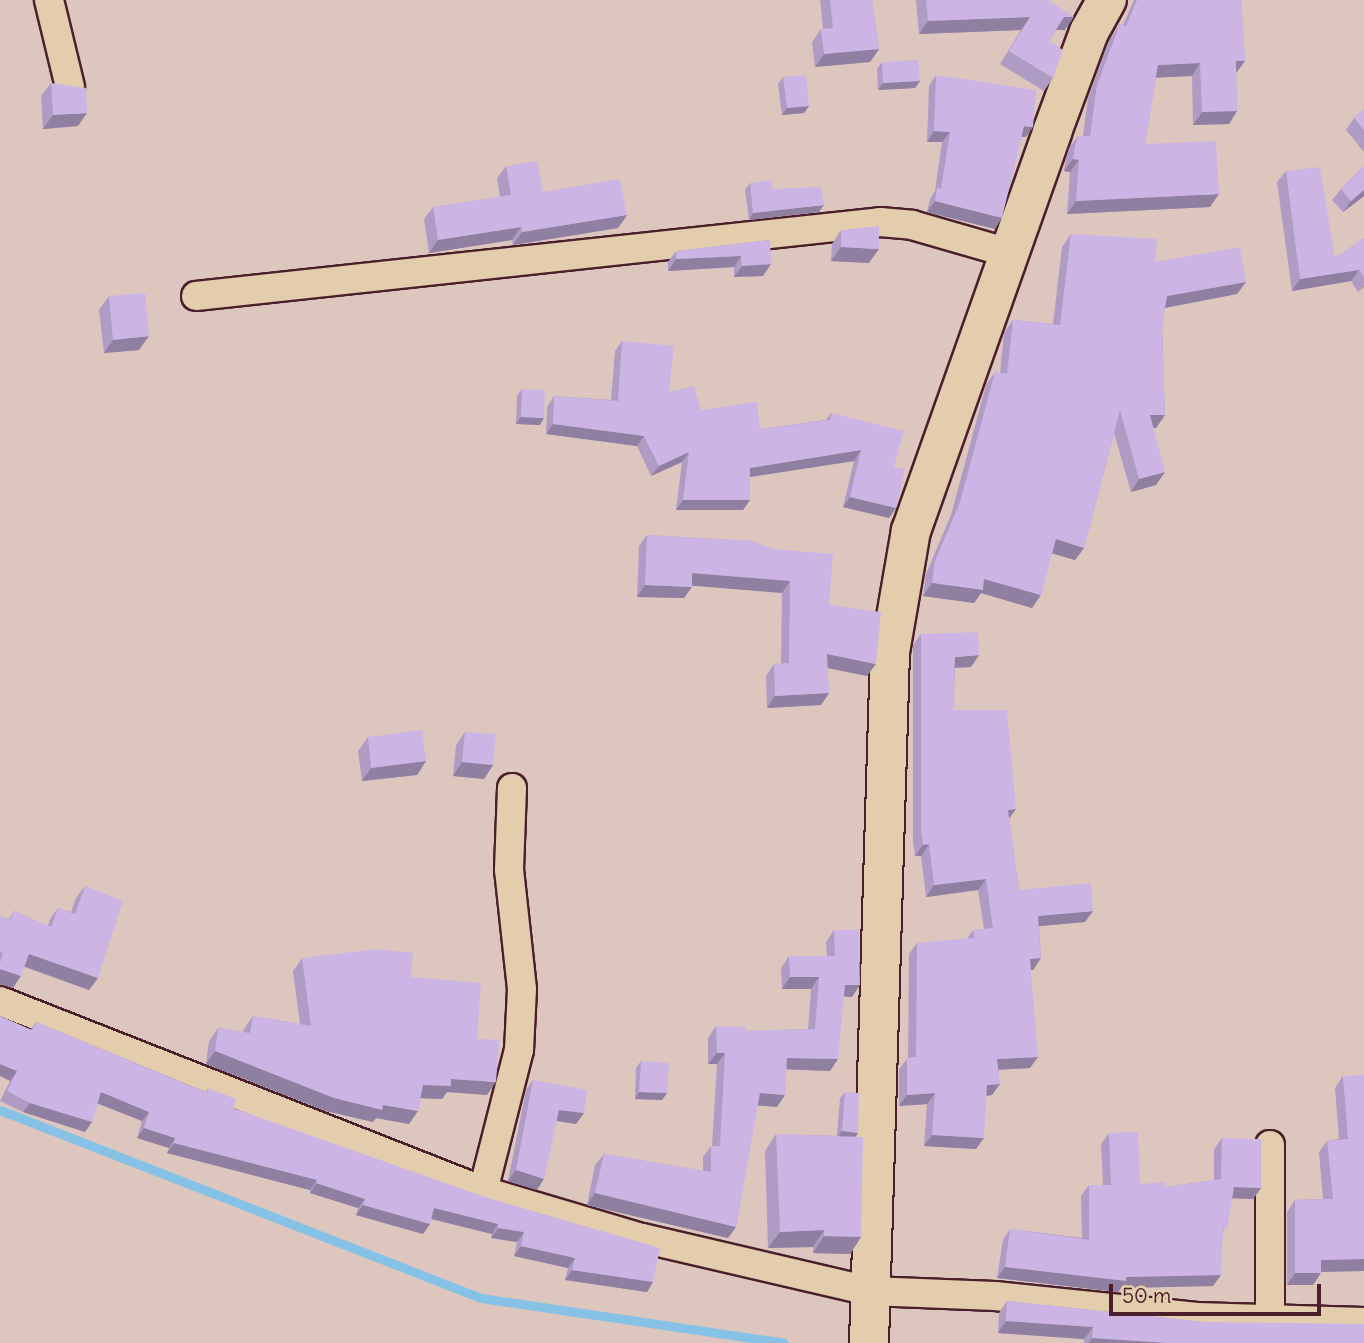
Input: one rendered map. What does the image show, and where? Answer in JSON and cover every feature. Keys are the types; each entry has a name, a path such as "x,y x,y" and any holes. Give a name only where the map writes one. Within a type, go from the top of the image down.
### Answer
{"street":[{"path":"49,0 70,87"},
{"path":"870,1318 890,652 911,531 1089,32 1107,0"},
{"path":"196,296 880,222 912,225 1009,253"},
{"path":"483,1191 519,1050 522,989 509,870 512,788"},
{"path":"0,1001 483,1191 642,1238 870,1318 1270,1319 1364,1322"},
{"path":"1270,1145 1270,1319"}],"building":[{"path":"830,0 872,0 879,49 824,54 821,29 833,28"},
{"path":"926,0 1048,0 1074,17 1064,17 1049,41 1063,50 1053,78 1009,51 1030,17 928,21"},
{"path":"1137,0 1241,0 1245,61 1236,61 1237,111 1202,112 1200,63 1158,65 1145,144 1216,141 1219,194 1076,201 1079,160 1073,159 1078,136 1090,136 1097,85 1120,24 1126,26"},
{"path":"918,60 920,81 883,83 882,62"},
{"path":"806,75 809,106 787,108 783,77"},
{"path":"936,75 1036,90 1033,127 1024,126 1002,218 935,201 937,188 941,189 950,132 934,131"},
{"path":"51,83 86,88 87,113 53,115"},
{"path":"1364,109 1364,130 1354,118"},
{"path":"537,161 543,192 620,179 627,215 522,232 521,227 438,240 433,207 511,195 506,166"},
{"path":"1364,166 1364,190 1351,201 1341,189"},
{"path":"1320,167 1335,258 1364,238 1364,277 1359,270 1300,279 1286,171"},
{"path":"771,180 772,189 821,187 824,205 753,213 750,183"},
{"path":"879,226 879,249 841,247 841,230"},
{"path":"1071,234 1157,239 1155,262 1240,247 1246,282 1167,296 1162,327 1165,415 1150,415 1165,472 1139,479 1120,410 1084,548 1056,539 1041,595 984,579 983,590 932,583 935,561 960,502 995,372 1007,374 1013,320 1060,325"},
{"path":"770,240 771,264 742,266 741,256 676,259 676,251"},
{"path":"145,293 149,336 113,340 109,296"},
{"path":"622,341 674,346 669,392 694,386 701,410 757,402 760,429 830,420 831,413 904,431 894,467 905,469 896,508 850,497 861,450 750,468 750,500 683,500 689,452 659,466 644,436 553,424 554,396 618,401"},
{"path":"522,389 545,390 544,418 521,417"},
{"path":"647,535 752,541 773,549 833,554 829,605 881,612 876,664 827,654 829,693 775,696 774,664 789,663 790,581 692,573 692,587 645,585"},
{"path":"978,632 979,655 955,657 953,710 1007,710 1016,809 1008,810 1019,890 1091,883 1093,911 1038,916 1041,958 1030,959 1038,1057 997,1059 1000,1084 987,1085 984,1138 932,1135 935,1093 907,1095 907,1058 916,1057 917,943 974,938 973,930 993,928 986,879 934,885 929,844 923,845 921,830 921,634"},
{"path":"422,730 426,761 371,768 368,737"},
{"path":"465,732 496,734 493,765 462,762"},
{"path":"85,886 123,901 98,978 29,954 21,976 0,969 3,953 0,952 0,916 11,919 14,911 51,927 58,908 75,914"},
{"path":"834,930 859,930 860,985 845,985 838,1059 787,1058 785,1095 760,1093 736,1227 595,1193 604,1154 711,1172 711,1146 720,1146 725,1053 717,1053 716,1026 746,1027 746,1031 815,1029 819,977 790,977 789,956 835,956"},
{"path":"377,949 413,953 411,977 481,983 477,1039 499,1040 496,1082 451,1079 451,1086 423,1085 418,1111 383,1105 382,1110 334,1098 215,1051 218,1028 250,1033 253,1016 311,1026 302,958"},
{"path":"0,1016 32,1030 36,1022 207,1093 208,1088 236,1099 233,1108 485,1197 660,1248 653,1282 572,1270 575,1258 521,1246 524,1232 498,1228 498,1224 434,1208 430,1224 363,1205 365,1199 316,1183 317,1180 174,1143 175,1138 144,1128 149,1112 101,1092 92,1122 30,1103 7,1091 17,1071 0,1064"},
{"path":"641,1061 669,1063 667,1093 639,1092"},
{"path":"1364,1075 1364,1259 1321,1260 1321,1273 1295,1273 1295,1200 1333,1199 1327,1141 1348,1139 1343,1076"},
{"path":"533,1080 587,1090 584,1113 559,1110 544,1179 516,1170"},
{"path":"845,1092 859,1093 858,1133 842,1131"},
{"path":"1138,1132 1140,1184 1165,1182 1166,1187 1221,1179 1222,1138 1261,1139 1261,1188 1234,1187 1227,1229 1223,1228 1221,1275 1126,1277 1126,1281 1005,1267 1010,1229 1089,1240 1089,1185 1111,1185 1109,1133"},
{"path":"776,1134 863,1137 861,1237 824,1236 824,1230 780,1232"},
{"path":"1007,1301 1204,1322 1364,1324 1364,1343 1169,1343 1092,1338 1093,1327 1006,1321"}],"waterway":[{"path":"0,1110 481,1298 784,1343"}]}
